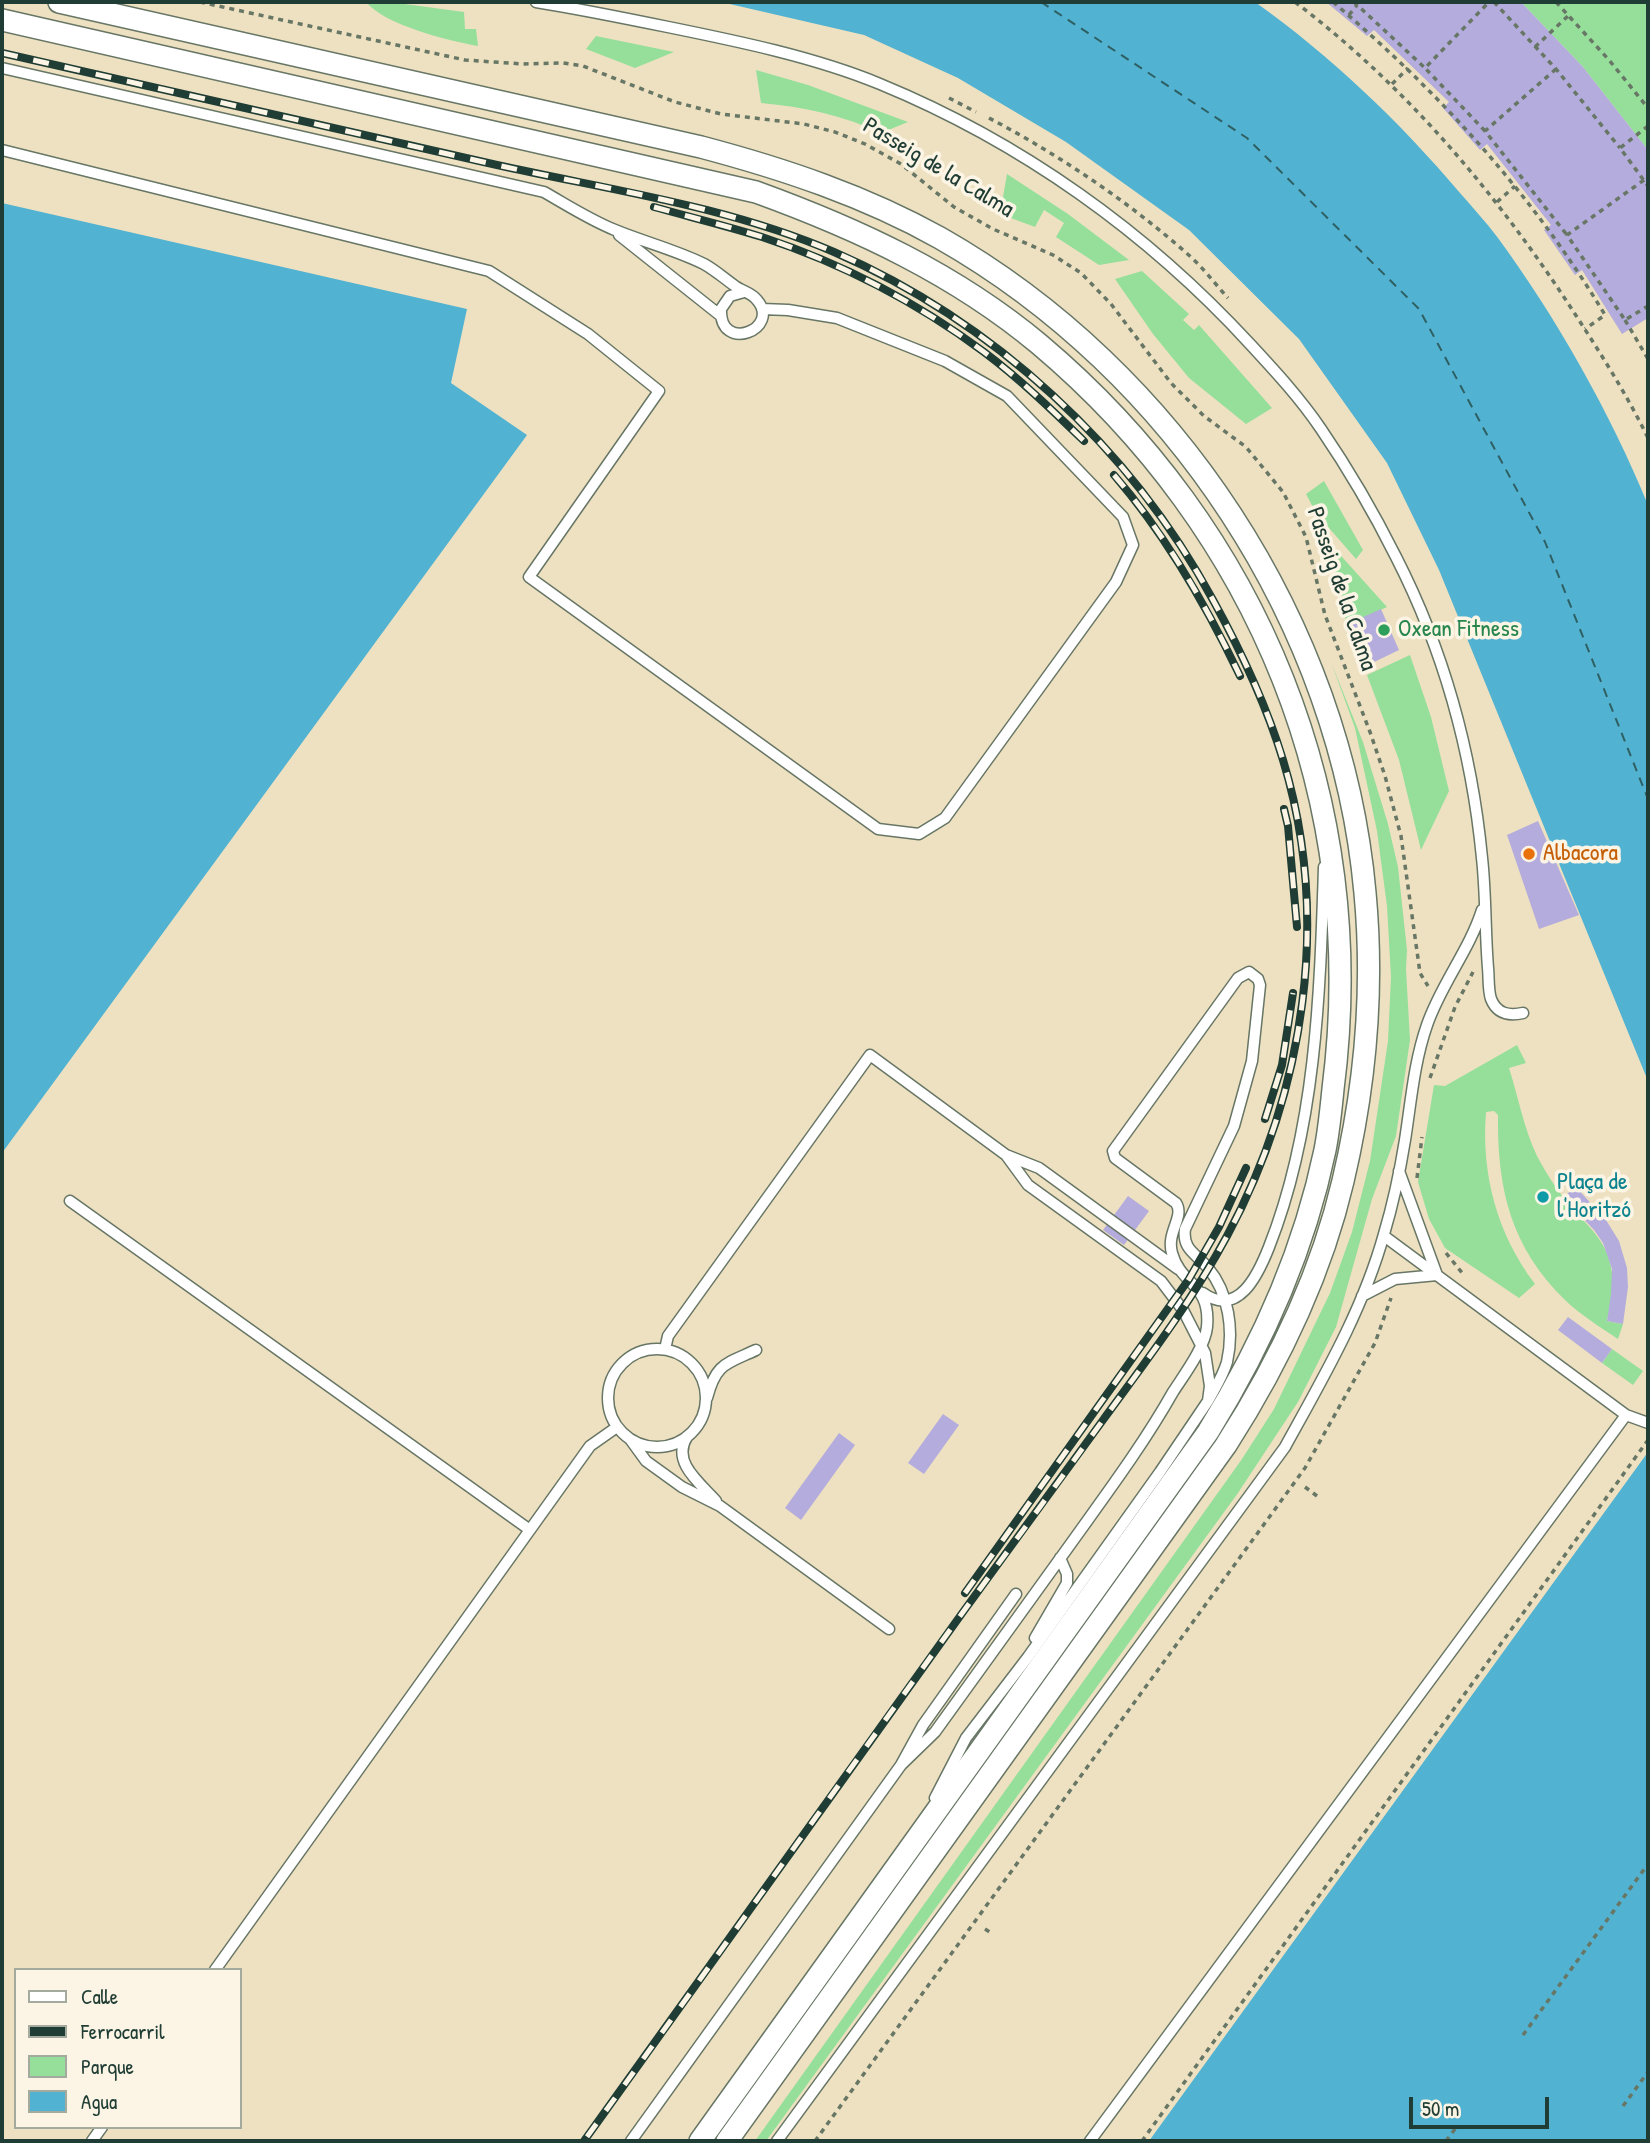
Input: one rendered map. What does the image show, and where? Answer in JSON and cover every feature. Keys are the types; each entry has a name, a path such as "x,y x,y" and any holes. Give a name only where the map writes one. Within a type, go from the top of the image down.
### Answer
{"street":[{"path":"59,2 758,162 813,180 880,207 940,238 1002,278 1056,318 1109,365 1165,425 1214,488 1256,552 1293,626 1322,702 1341,764 1365,892 1367,1018 1359,1096 1342,1183 1318,1261 1302,1302 1268,1375 1226,1445 727,2141"},
{"path":"2,20 756,192 868,236 925,266 1026,334 1083,384 1140,444 1189,506 1229,567 1266,638 1291,699 1314,770 1325,822 1338,899 1341,971 1337,1058 1326,1149 1286,1280 1254,1352 1208,1432 700,2141"}],"lane":[{"name":"Passeig de la Calma","path":"536,2 744,43 877,83 994,140 1056,178 1125,226 1189,280 1282,380 1319,426 1350,472 1403,570 1439,656 1456,713 1474,791 1492,1003 1508,1015 1523,1013"},
{"path":"2,68 544,192 611,229 706,265 755,297 762,309 760,324 746,334 727,329 720,316 611,229"},
{"path":"2,150 489,271 588,334 659,391 528,577 878,829 919,834 945,818 1116,582 1133,545 1123,517 1007,397 945,361 837,318 799,311 762,309"},
{"path":"720,316 725,300 737,292 744,292"},
{"path":"665,1349 668,1336 870,1055 1006,1155 1039,1168 1181,1271 1214,1300 1225,1301 1244,1292 1260,1269 1280,1217 1301,1139 1320,970 1325,822"},
{"path":"778,2141 1285,1447 1348,1332 1362,1296 1384,1236 1426,1028 1436,1000 1475,933 1485,904"},
{"path":"910,1849 966,1738 1160,1472 1208,1401 1227,1362 1229,1325 1225,1301 1215,1277 1188,1249 1184,1236 1234,1126 1252,1061 1260,985 1258,979 1249,972 1238,978 1114,1152 1115,1158 1179,1207 1180,1213 1170,1235 1170,1245 1181,1271"},
{"path":"1006,1155 1028,1185 1161,1281 1183,1310 1201,1345 1208,1366 1208,1401"},
{"path":"1399,1170 1437,1275"},
{"path":"70,1201 530,1530"},
{"path":"1384,1236 1626,1415 1648,1423"},
{"path":"1146,1270 1145,1258 1156,1254"},
{"path":"1362,1296 1395,1279 1437,1275"},
{"path":"901,1765 935,1732 1132,1459 1201,1345 1207,1329 1203,1293"},
{"path":"688,1436 675,1444 645,1446 617,1427 610,1412 608,1397 618,1368 630,1357 644,1351 665,1349 689,1362 700,1374 705,1390 705,1404"},
{"path":"720,1506 684,1462 682,1446 697,1426 717,1370 756,1350"},
{"path":"1090,2141 1626,1415"},
{"path":"216,1968 590,1446 617,1427"},
{"path":"631,1439 646,1461 682,1487 720,1506 889,1629"},
{"path":"1027,1657 1037,1631 1067,1583 1065,1565 1060,1558"},
{"path":"631,2141 901,1765 923,1725 1016,1594"}],"path":[{"name":"Passeig de la Calma","path":"201,2 465,60 583,66 675,102 721,114 804,124 835,132 865,144 901,164 954,207 993,229 1053,255 1082,273 1111,304 1171,383 1204,416 1246,447 1283,492 1306,537 1325,615 1385,776 1401,836 1420,973 1436,1000"},
{"path":"1294,2 1392,85 1448,143 1497,202 1542,261 1620,386 1648,438"},
{"path":"1333,2 1408,68 1464,126 1515,186 1564,250 1605,315 1584,328"},
{"path":"1425,68 1491,2 1556,69 1648,186"},
{"path":"1556,2 1648,108"},
{"path":"1349,15 1355,3 1473,117 1573,243 1648,359"},
{"path":"1535,47 1569,15"},
{"path":"1392,85 1408,68"},
{"path":"1485,131 1556,69"},
{"path":"942,95 995,121 1063,161 1127,207 1193,260 1228,298"},
{"path":"1464,126 1473,117"},
{"path":"1620,148 1648,126"},
{"path":"1567,235 1644,180"},
{"path":"1497,202 1515,186"},
{"path":"1564,250 1573,243"},
{"path":"1625,320 1648,306"},
{"path":"1439,1244 1461,1272 1472,1280"},
{"path":"1142,2141 1648,1440"},
{"path":"1305,1488 1317,1496"},
{"path":"1523,2035 1648,1864"},
{"path":"985,1929 993,1934"},
{"path":"1623,2106 1648,2072"},
{"path":"1446,2141 1458,2125"}],"green space":[{"path":"366,2 390,2 464,12 465,29 476,29 478,46 402,25 387,18"},
{"path":"1521,2 1648,2 1648,150 1583,67"},
{"path":"596,36 674,52 635,68 586,49"},
{"path":"756,70 808,85 908,122 881,133 822,113 761,103"},
{"path":"1007,174 1068,214 1129,260 1099,265 1056,237 1064,223 1044,210 1035,227 1000,214"},
{"path":"1142,271 1189,314 1183,320 1194,330 1199,325 1272,408 1246,424 1189,378 1153,334 1115,279"},
{"path":"1324,481 1363,550 1356,559 1316,513 1306,494"},
{"path":"1325,538 1387,607 1347,625"},
{"path":"1410,655 1431,717 1449,791 1421,850 1399,760 1367,675"},
{"path":"1331,662 1363,742 1398,867 1407,950 1410,1040 1396,1136 1372,1199 1336,1327 1298,1402 1238,1493 766,2141 755,2141 1242,1459 1274,1409 1330,1293 1352,1232 1370,1161 1388,1041 1391,977 1387,906 1377,831 1355,728"},
{"path":"1517,1045 1526,1063 1509,1068 1528,1135 1554,1184 1596,1235 1609,1258 1612,1294 1607,1321 1623,1324 1618,1339 1566,1301 1547,1281 1520,1238 1511,1216 1500,1168 1498,1115 1494,1111 1486,1112 1485,1135 1494,1202 1511,1245 1535,1284 1519,1298 1445,1248 1429,1219 1418,1182 1434,1085 1445,1086"},
{"path":"1612,1349 1643,1371 1633,1385 1602,1363"}],"water":[{"path":"721,2 1255,2 1311,45 1364,91 1479,215 1520,268 1581,367 1617,436 1648,505 1648,1081 1439,570 1387,463 1299,339 1189,230 1066,142 958,78 864,35"},
{"path":"2,203 467,309 451,383 527,435 2,1153"},
{"path":"1648,1452 1648,2141 1149,2141"}],"building":[{"path":"1326,2 1521,2 1583,67 1648,150 1648,318 1622,334 1582,270 1575,275 1544,230 1551,225 1487,144 1480,150 1443,108 1449,102 1374,30 1367,36"},
{"path":"1381,609 1399,650 1368,665 1350,623"},
{"path":"1538,821 1579,915 1539,929 1507,835"},
{"path":"1576,1187 1606,1220 1619,1241 1627,1268 1628,1287 1623,1324 1607,1321 1612,1269 1603,1243 1563,1197"},
{"path":"1128,1196 1149,1211 1124,1245 1103,1230"},
{"path":"1568,1317 1612,1349 1602,1363 1558,1330"},
{"path":"943,1414 959,1425 924,1474 908,1463"},
{"path":"839,1433 855,1445 801,1520 785,1508"}],"ferry route":[{"path":"1041,2 1247,138 1419,309 1545,542 1648,799"}],"railway":[{"path":"2,53 710,211 793,236 834,252 893,281 949,314 1002,352 1052,395 1099,441 1142,491 1180,544 1223,619 1261,698 1283,760 1298,820 1305,881 1307,942 1302,1003 1292,1063 1275,1123 1254,1180 1227,1236 1199,1284 1152,1353 584,2141"},
{"path":"654,207 792,247 850,272 906,301 997,362 1084,441"},
{"path":"1114,475 1151,522 1184,571 1240,676"},
{"path":"1284,809 1288,826 1297,927"},
{"path":"1265,1119 1282,1065 1293,993"},
{"path":"965,1593 1189,1279 1219,1227 1246,1168"}],"place":[{"name":"Oxean Fitness","path":"1384,630"},
{"name":"Albacora","path":"1529,854"},
{"name":"Plaça de l'Horitzó","path":"1543,1197"}]}
